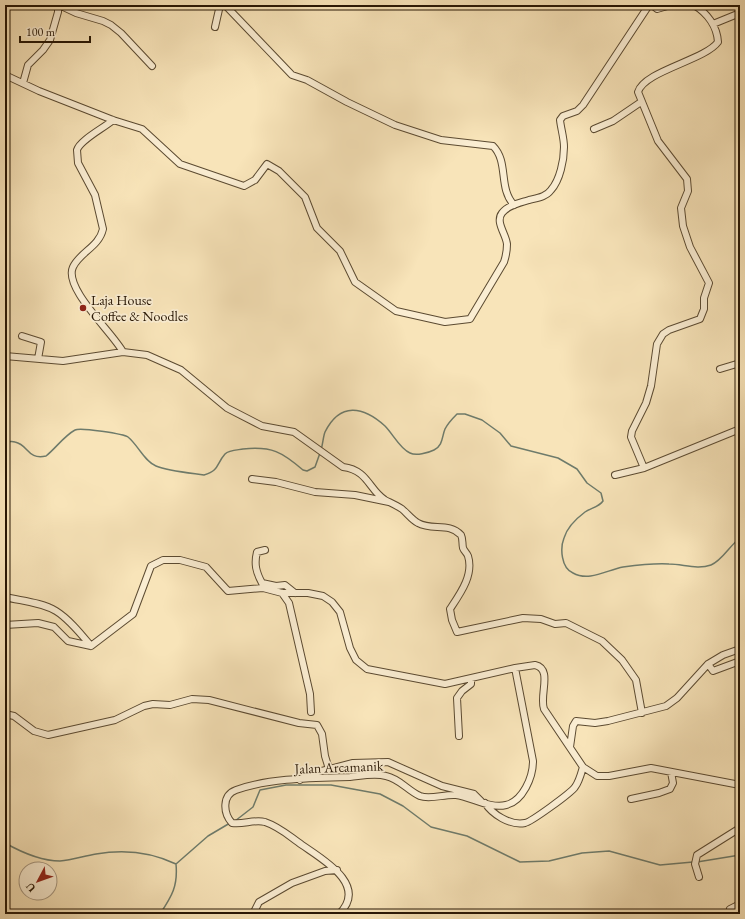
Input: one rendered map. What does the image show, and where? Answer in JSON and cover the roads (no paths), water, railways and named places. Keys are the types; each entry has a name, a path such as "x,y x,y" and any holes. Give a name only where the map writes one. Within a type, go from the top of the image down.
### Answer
{"street":[{"path":"23,84 28,65 43,50 50,40 58,12 58,5 111,25 121,33 152,66"},
{"path":"215,27 220,5"},
{"path":"225,5 292,75 307,80 370,114 409,130 441,140 493,146 500,156 505,188 514,205"},
{"path":"5,75 23,84 113,120 142,129 180,164 244,186 254,180 267,164 279,171 304,196 317,228 340,251 354,282 396,311 445,322 470,319 504,262 507,254 507,243 499,218 503,212 514,205 542,197 551,191 558,178 564,147 560,120 563,116 577,111 583,105 649,5"},
{"path":"652,5 657,9 670,5"},
{"path":"644,468 631,437 632,431 646,403 651,386 657,344 663,334 669,330 700,319 704,309 704,298 709,286 708,277 686,238 681,217 681,208 688,191 687,179 658,141 638,92 642,85 667,70 716,45 718,42 718,36 708,16 694,5"},
{"path":"713,24 740,13"},
{"path":"594,129 617,118 642,102"},
{"path":"113,120 103,130 83,142 77,150 78,162 95,195 103,229 96,243 75,265 72,274 74,283 85,301 116,340 122,352"},
{"path":"22,336 41,342 38,359"},
{"path":"5,356 63,362 122,352 147,355 173,366 187,374 227,408 262,426 294,432 343,467 349,468 365,477 384,499 391,502 417,523 429,527 444,526 453,529 461,535 463,548 468,557 469,567 462,592 450,609 452,620 457,632 523,618 538,618 555,624 566,623 602,641 622,660 636,680 642,713"},
{"path":"720,369 740,363"},
{"path":"615,475 644,468 740,429"},
{"path":"252,479 276,482 315,492 355,496 381,502 391,502"},
{"path":"265,550 257,552 255,562 257,573 262,583 276,586 285,585 295,593"},
{"path":"5,625 43,624 54,627 68,641 90,646 133,614 151,566 163,560 180,560 206,567 228,591 263,588 282,593 308,593 323,596 332,602 340,612 350,648 356,660 367,669 444,684 471,679 489,673 535,665 543,671 545,677 542,699 544,709 583,767 592,774 603,777 644,769 671,772 740,785"},
{"path":"282,593 289,603 310,694 311,712"},
{"path":"5,597 55,610 82,636 90,646"},
{"path":"570,747 572,726 576,721 601,722 666,706 672,703 708,664 723,655 740,649"},
{"path":"708,664 713,671 740,661"},
{"name":"Jalan Arcamanik","path":"339,914 346,906 348,890 337,870 282,829 263,822 250,821 234,823 227,816 225,801 228,795 232,791 263,783 382,775 400,781 424,797 451,795 502,806 511,803 527,785 532,772 533,755 515,668"},
{"path":"459,736 457,698 462,691 471,684 471,679"},
{"path":"5,714 14,716 34,731 48,735 114,720 144,706 153,704 170,705 192,699 209,700 299,723 317,725 322,734 325,756 330,769"},
{"path":"300,780 306,775 360,762 392,762 418,777 442,786 474,794 492,812 502,818 516,823 526,823 572,791 579,780 583,767"},
{"path":"631,799 670,789 673,782 671,772"},
{"path":"699,877 695,864 697,855 740,828"},
{"path":"253,914 259,902 292,883 325,871 337,870"},
{"path":"730,909 740,904"}],"waterway":[{"path":"321,450 325,432 331,422 338,416 352,410 360,411 377,419 385,426 406,451 415,454 425,453 437,448 441,443 446,427 457,414 465,414 482,420 500,433 511,446 558,458 577,469 587,483 601,493 603,501 585,512 576,520 565,534 562,547 562,557 566,567 573,573 579,575 592,576 617,568 646,564 674,564 695,567 711,565 719,560 740,538"},
{"path":"5,442 20,444 35,456 40,457 46,456 67,435 75,430 93,430 128,437 145,457 156,466 173,471 204,475 213,471 225,454 234,450 262,448 276,452 289,459 303,470 307,471 315,467 320,453"},
{"path":"235,821 253,807 260,790 286,785 331,785 380,794 403,806 431,827 467,836 520,862 549,861 582,853 609,851 660,865 693,862"},
{"path":"160,914 168,902 175,885 176,864 208,836 230,823"},
{"path":"5,843 31,855 53,861 106,853 127,852 147,854 176,864"},
{"path":"697,862 740,855"}],"place":[{"name":"Laja House Coffee & Noodles","path":"83,308"}]}
